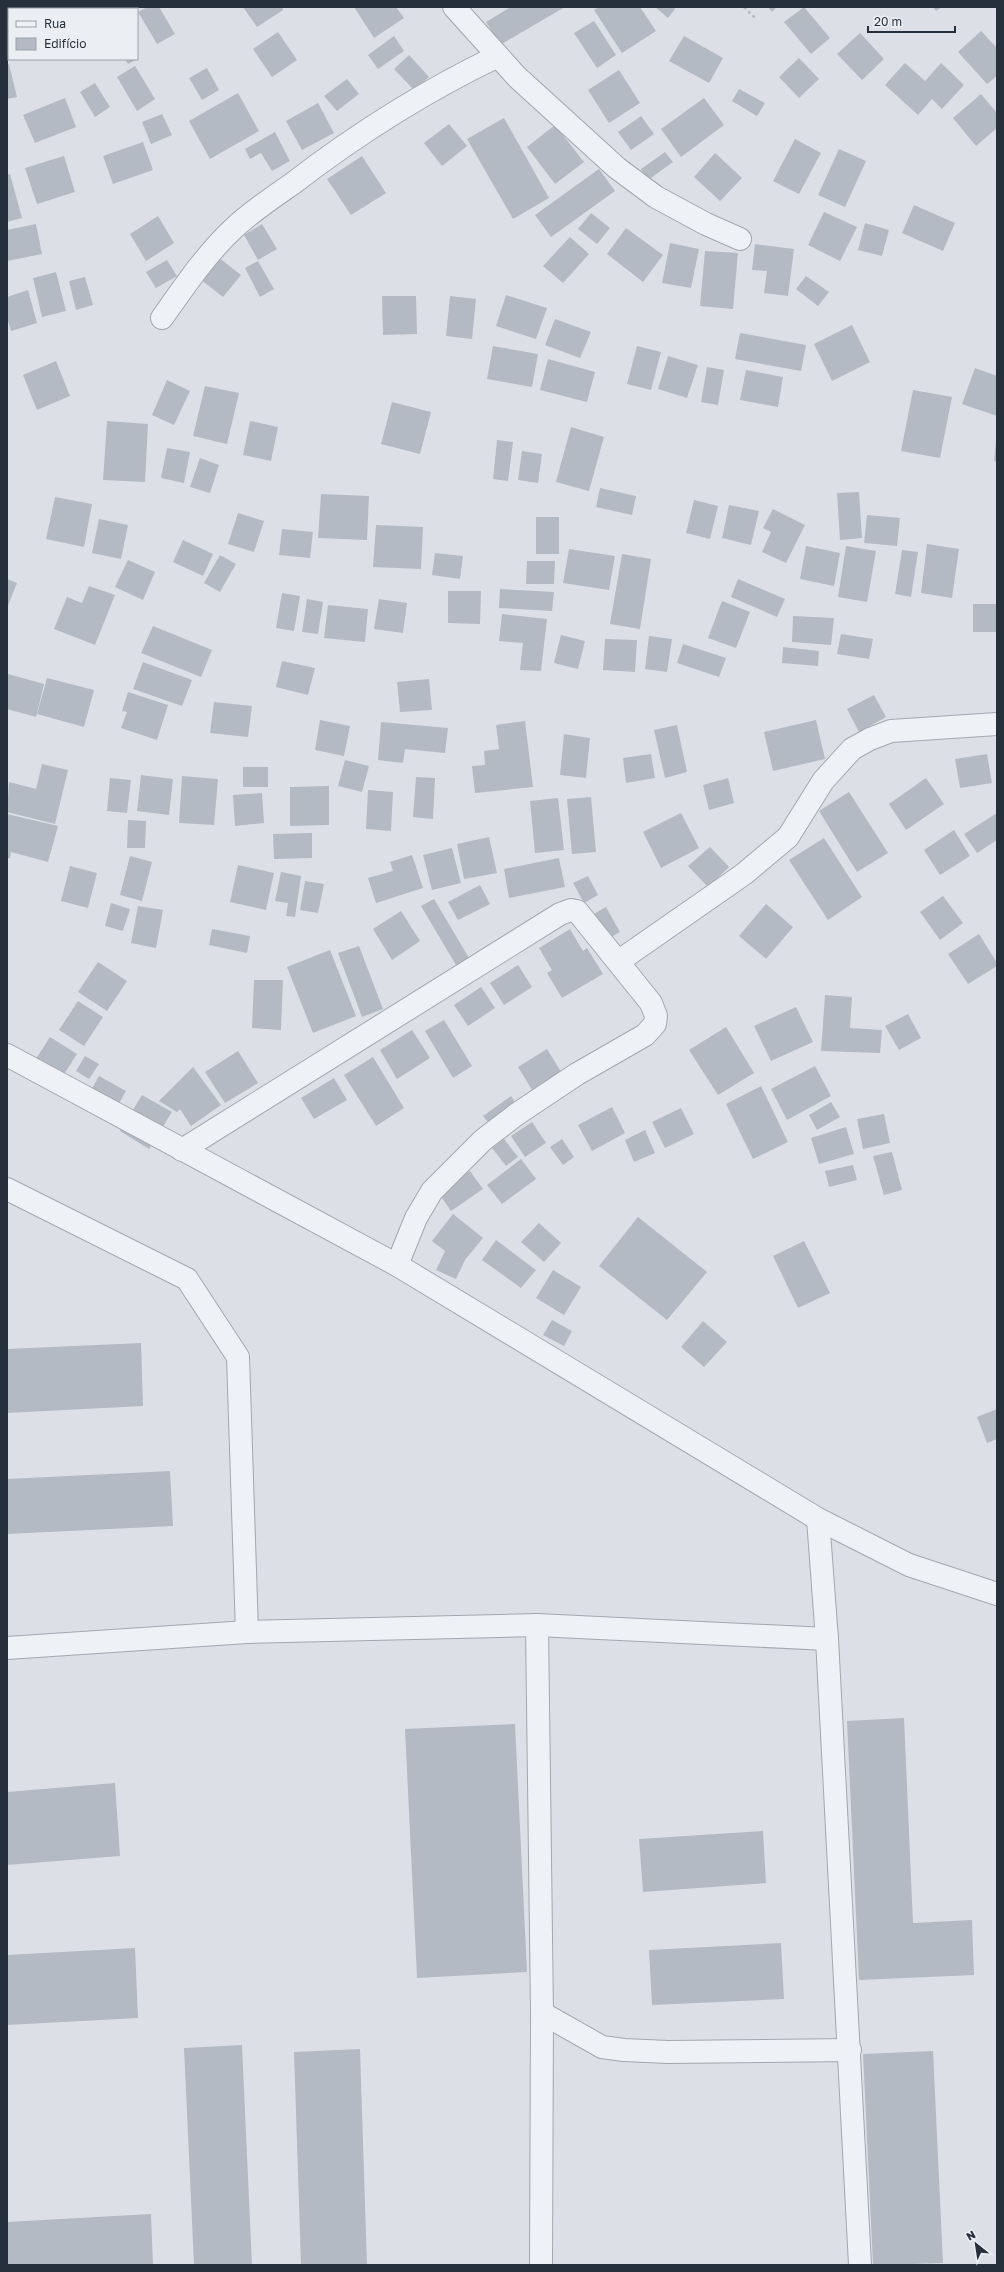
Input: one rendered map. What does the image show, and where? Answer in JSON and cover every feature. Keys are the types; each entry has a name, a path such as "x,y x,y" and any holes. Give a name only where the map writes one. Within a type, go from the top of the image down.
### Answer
{"street":[{"path":"454,7 517,77 617,168 656,197 706,224 740,239"},
{"path":"162,318 190,278 234,228 335,151 396,110 498,56"},
{"path":"619,962 744,874 788,837 823,781 852,749 870,739 890,731 997,724"},
{"path":"182,1150 560,914 571,910 581,914 652,1002 656,1016 655,1024 644,1035 577,1074 517,1114 462,1160 432,1191 416,1218 397,1265"},
{"path":"7,1055 397,1265 818,1519 909,1565 997,1594"},
{"path":"7,1189 187,1279 238,1357 247,1632"},
{"path":"818,1519 827,1639 850,2050 860,2265"},
{"path":"537,1624 542,2013 541,2265"},
{"path":"7,1648 247,1632 537,1624 827,1639"},
{"path":"542,2013 602,2047 624,2050 668,2052 850,2050"}],"path":[{"path":"744,7 755,18"}],"building":[{"path":"7,7 14,7 8,8 7,23"},
{"path":"40,7 66,7 64,8"},
{"path":"147,7 159,7 175,34 157,44 138,12"},
{"path":"243,7 282,7 283,10 257,27"},
{"path":"354,7 396,7 404,18 374,38"},
{"path":"511,7 565,7 500,45 486,22"},
{"path":"599,7 640,7 656,31 622,53 594,10"},
{"path":"655,7 673,7 675,9 668,18"},
{"path":"768,7 777,7 772,12"},
{"path":"804,7 830,38 811,54 784,22"},
{"path":"933,7 942,7 936,11"},
{"path":"594,21 616,55 597,68 574,33"},
{"path":"981,31 997,48 997,76 987,84 958,52"},
{"path":"278,32 297,60 272,77 253,49"},
{"path":"860,33 884,59 862,80 837,54"},
{"path":"394,36 404,51 378,69 368,55"},
{"path":"684,36 723,58 709,83 669,61"},
{"path":"409,55 429,77 414,90 394,69"},
{"path":"799,58 819,79 799,98 779,77"},
{"path":"126,60 135,60 128,64"},
{"path":"905,63 925,81 941,63 964,85 942,109 932,99 918,115 885,85"},
{"path":"7,64 9,64 17,97 7,99"},
{"path":"135,66 155,99 137,111 117,77"},
{"path":"207,68 219,90 202,100 189,78"},
{"path":"619,70 640,103 609,123 588,90"},
{"path":"347,79 359,94 337,111 324,96"},
{"path":"95,83 110,107 95,117 80,92"},
{"path":"739,89 765,103 757,116 732,101"},
{"path":"238,93 259,131 210,159 189,121"},
{"path":"981,94 997,113 997,128 976,146 953,118"},
{"path":"65,98 76,127 35,143 23,115"},
{"path":"704,98 724,125 681,157 661,129"},
{"path":"318,103 334,133 302,150 286,121"},
{"path":"162,114 172,135 151,144 142,122"},
{"path":"641,116 654,134 631,150 618,132"},
{"path":"504,118 549,198 513,219 467,139"},
{"path":"449,124 467,146 442,166 424,143"},
{"path":"555,125 584,162 555,184 527,147"},
{"path":"275,132 290,161 272,171 261,153 250,159 245,149"},
{"path":"795,139 821,153 799,194 773,181"},
{"path":"143,142 153,170 113,184 103,156"},
{"path":"839,149 866,161 845,207 818,195"},
{"path":"665,152 673,162 648,180 641,169"},
{"path":"715,153 742,178 720,201 694,177"},
{"path":"64,156 75,192 37,204 25,168"},
{"path":"362,156 386,193 351,215 327,179"},
{"path":"599,169 615,191 551,237 535,215"},
{"path":"10,174 22,218 7,222 7,175"},
{"path":"914,205 955,223 943,251 902,233"},
{"path":"824,212 857,227 840,261 808,245"},
{"path":"591,213 610,228 597,244 578,229"},
{"path":"158,216 174,243 146,261 130,234"},
{"path":"865,223 889,230 882,256 858,250"},
{"path":"36,224 42,254 7,261 7,230"},
{"path":"262,224 277,249 258,260 244,235"},
{"path":"626,228 663,255 643,282 607,254"},
{"path":"570,237 589,254 563,283 543,266"},
{"path":"670,243 699,249 691,288 662,283"},
{"path":"755,244 794,249 788,296 764,293 767,271 752,270"},
{"path":"705,251 738,253 733,309 700,306"},
{"path":"218,257 241,275 223,297 200,279"},
{"path":"167,260 177,276 156,288 146,272"},
{"path":"258,261 274,289 260,297 245,268"},
{"path":"56,272 66,311 42,317 33,278"},
{"path":"806,276 829,292 818,306 796,289"},
{"path":"85,277 93,305 76,310 69,281"},
{"path":"28,290 37,323 11,331 7,318 7,297"},
{"path":"506,295 547,308 536,339 496,326"},
{"path":"382,296 416,296 417,334 383,335"},
{"path":"450,296 476,299 472,339 446,336"},
{"path":"555,319 591,332 580,358 545,345"},
{"path":"852,325 870,362 832,381 814,344"},
{"path":"740,333 806,345 801,371 735,359"},
{"path":"493,346 538,354 532,387 487,379"},
{"path":"637,346 661,352 651,390 627,384"},
{"path":"668,356 698,365 687,398 658,389"},
{"path":"548,359 595,372 587,402 540,390"},
{"path":"56,361 70,396 37,410 23,375"},
{"path":"707,367 724,370 718,405 701,402"},
{"path":"975,368 997,376 997,416 962,404"},
{"path":"746,370 783,377 778,407 740,400"},
{"path":"167,380 190,391 174,425 152,415"},
{"path":"205,386 239,393 227,444 193,436"},
{"path":"913,390 952,397 940,458 901,451"},
{"path":"392,402 431,412 420,454 381,444"},
{"path":"107,421 148,424 145,482 103,480"},
{"path":"250,421 278,427 271,461 243,455"},
{"path":"571,427 604,437 589,491 556,482"},
{"path":"497,440 513,442 508,481 493,479"},
{"path":"997,440 997,462 994,461"},
{"path":"167,448 190,452 184,483 161,478"},
{"path":"522,451 542,454 538,483 518,480"},
{"path":"200,458 219,465 210,493 190,487"},
{"path":"600,488 636,496 632,515 596,507"},
{"path":"859,492 862,538 840,540 837,493"},
{"path":"321,494 369,496 367,540 318,538"},
{"path":"55,497 92,504 84,547 46,539"},
{"path":"694,500 718,506 710,539 686,533"},
{"path":"729,505 759,511 751,545 722,538"},
{"path":"773,509 805,525 786,563 762,552 771,532 763,528"},
{"path":"238,513 264,521 254,552 228,544"},
{"path":"867,515 900,518 897,546 864,543"},
{"path":"536,517 559,517 559,554 536,554"},
{"path":"99,519 128,525 121,559 92,553"},
{"path":"376,525 423,527 421,569 373,567"},
{"path":"282,529 313,532 310,558 279,555"},
{"path":"183,540 213,554 203,576 173,562"},
{"path":"927,544 959,549 952,598 921,593"},
{"path":"806,546 840,553 834,586 800,579"},
{"path":"846,546 876,551 867,602 838,597"},
{"path":"569,549 615,556 609,590 563,583"},
{"path":"902,550 918,552 911,597 895,594"},
{"path":"435,553 463,556 460,579 432,575"},
{"path":"622,554 651,559 640,629 610,624"},
{"path":"220,555 236,564 220,592 204,583"},
{"path":"128,560 155,572 143,600 115,587"},
{"path":"527,561 555,561 554,584 526,584"},
{"path":"7,579 17,583 7,608"},
{"path":"738,579 785,599 777,617 731,597"},
{"path":"89,586 115,595 95,645 54,629 67,597 82,603"},
{"path":"500,589 554,592 552,611 499,608"},
{"path":"448,591 481,591 480,624 448,623"},
{"path":"282,593 300,596 294,631 276,628"},
{"path":"307,599 323,602 318,634 302,632"},
{"path":"379,599 407,603 403,633 374,629"},
{"path":"722,601 750,612 736,648 708,638"},
{"path":"973,604 997,604 997,632 973,632"},
{"path":"328,605 368,609 365,642 324,638"},
{"path":"502,614 547,619 541,671 520,670 523,643 499,641"},
{"path":"793,616 834,618 831,645 792,642"},
{"path":"153,626 212,650 201,677 141,653"},
{"path":"841,634 873,639 869,659 837,654"},
{"path":"561,635 585,641 578,669 554,663"},
{"path":"649,636 672,639 667,672 645,669"},
{"path":"605,639 637,640 635,672 603,670"},
{"path":"683,644 726,658 719,677 677,663"},
{"path":"783,647 819,651 818,666 782,663"},
{"path":"282,661 315,668 308,695 276,687"},
{"path":"143,662 192,680 182,706 133,689"},
{"path":"8,674 44,684 36,717 7,709"},
{"path":"47,678 94,690 84,727 37,714"},
{"path":"429,679 432,710 400,712 397,682"},
{"path":"128,692 168,705 157,740 121,728 127,712 122,711"},
{"path":"874,695 886,717 859,732 847,709"},
{"path":"214,702 252,706 248,737 210,733"},
{"path":"320,720 350,726 344,756 315,750"},
{"path":"816,720 825,759 773,771 764,732"},
{"path":"525,721 533,787 475,793 472,766 485,765 484,751 499,749 496,725"},
{"path":"381,722 448,728 445,753 405,749 403,763 378,760"},
{"path":"677,725 687,772 665,778 654,730"},
{"path":"564,734 590,738 586,778 560,775"},
{"path":"651,754 655,778 626,783 623,758"},
{"path":"987,754 992,783 960,788 955,759"},
{"path":"345,760 369,766 362,792 338,786"},
{"path":"42,764 68,770 55,824 7,812 9,782 36,789"},
{"path":"243,767 268,767 268,787 243,787"},
{"path":"141,775 173,779 169,815 137,811"},
{"path":"182,776 218,779 214,825 179,823"},
{"path":"416,777 435,778 433,819 413,817"},
{"path":"110,778 131,780 127,813 107,811"},
{"path":"728,778 734,803 709,810 703,785"},
{"path":"926,778 944,804 906,830 889,804"},
{"path":"329,786 329,825 290,826 290,787"},
{"path":"368,790 393,792 391,831 366,829"},
{"path":"849,792 888,853 857,872 819,811"},
{"path":"262,793 264,823 235,826 233,795"},
{"path":"591,797 596,852 572,854 567,799"},
{"path":"558,798 564,850 535,853 530,801"},
{"path":"681,813 699,848 661,868 643,832"},
{"path":"997,813 997,840 977,853 964,834"},
{"path":"7,814 58,826 48,862 11,852 10,858 7,858"},
{"path":"128,820 146,821 145,848 127,848"},
{"path":"954,830 970,856 940,875 924,850"},
{"path":"312,833 312,858 274,859 273,834"},
{"path":"489,837 497,873 464,879 457,844"},
{"path":"824,838 862,897 828,920 789,860"},
{"path":"710,847 729,867 708,887 688,866"},
{"path":"452,848 461,883 432,890 423,855"},
{"path":"412,855 423,888 376,903 368,878 393,871 390,862"},
{"path":"130,856 152,862 142,901 120,895"},
{"path":"559,858 565,887 509,898 504,869"},
{"path":"238,865 274,873 266,910 230,902"},
{"path":"70,866 97,873 88,908 61,901"},
{"path":"281,872 301,876 295,917 286,916 288,903 275,901"},
{"path":"588,876 598,895 584,903 573,883"},
{"path":"305,881 324,884 318,913 300,910"},
{"path":"480,885 490,904 458,920 448,902"},
{"path":"943,896 963,923 940,940 920,912"},
{"path":"434,899 469,958 456,965 421,906"},
{"path":"111,903 130,909 123,931 105,926"},
{"path":"766,904 793,927 766,959 739,936"},
{"path":"138,906 163,910 156,948 131,943"},
{"path":"606,907 620,932 606,940 592,915"},
{"path":"401,911 420,941 392,960 373,929"},
{"path":"212,929 250,936 247,953 209,945"},
{"path":"570,929 583,951 587,948 603,974 562,998 547,973 552,970 539,948"},
{"path":"979,934 997,963 997,966 968,984 948,954"},
{"path":"359,946 383,1009 362,1017 338,953"},
{"path":"330,950 356,1016 313,1033 287,967"},
{"path":"98,962 127,981 107,1011 78,992"},
{"path":"518,965 532,987 504,1005 490,983"},
{"path":"254,980 283,980 281,1030 252,1028"},
{"path":"481,987 495,1008 468,1026 454,1005"},
{"path":"825,995 852,997 850,1028 882,1030 880,1053 821,1051"},
{"path":"78,1001 103,1017 84,1046 59,1030"},
{"path":"796,1007 813,1042 771,1061 754,1026"},
{"path":"908,1014 921,1038 899,1050 885,1026"},
{"path":"444,1020 472,1066 453,1078 425,1031"},
{"path":"726,1027 754,1073 718,1095 689,1050"},
{"path":"412,1030 430,1058 397,1079 380,1050"},
{"path":"50,1037 77,1054 61,1079 34,1062"},
{"path":"547,1049 563,1075 534,1093 518,1067"},
{"path":"238,1051 258,1083 225,1103 205,1072"},
{"path":"85,1056 99,1064 89,1079 76,1071"},
{"path":"373,1057 404,1108 376,1126 344,1075"},
{"path":"815,1066 831,1096 787,1120 771,1089"},
{"path":"193,1067 221,1105 191,1126 180,1109 177,1112 159,1101"},
{"path":"99,1076 126,1091 116,1109 89,1094"},
{"path":"334,1078 347,1100 314,1119 301,1098"},
{"path":"761,1086 788,1142 753,1159 726,1104"},
{"path":"142,1095 172,1112 149,1149 120,1131"},
{"path":"511,1096 518,1107 491,1126 483,1116"},
{"path":"831,1102 840,1117 817,1130 809,1115"},
{"path":"612,1107 625,1133 592,1151 578,1125"},
{"path":"681,1108 694,1134 665,1148 652,1122"},
{"path":"884,1114 890,1143 863,1149 857,1119"},
{"path":"532,1122 546,1143 525,1157 511,1136"},
{"path":"846,1127 854,1154 819,1164 811,1138"},
{"path":"645,1130 655,1153 634,1162 625,1140"},
{"path":"504,1139 518,1157 506,1166 492,1148"},
{"path":"562,1139 574,1157 563,1165 550,1147"},
{"path":"892,1152 902,1190 884,1195 873,1156"},
{"path":"521,1159 536,1179 502,1204 487,1185"},
{"path":"853,1165 857,1180 829,1187 825,1171"},
{"path":"470,1171 483,1189 451,1211 438,1192"},
{"path":"453,1214 483,1238 465,1260 456,1279 436,1270 445,1251 432,1241"},
{"path":"638,1217 707,1272 667,1320 599,1266"},
{"path":"539,1223 561,1243 544,1262 521,1242"},
{"path":"496,1240 536,1270 521,1288 482,1260"},
{"path":"804,1241 830,1293 798,1308 773,1256"},
{"path":"553,1270 581,1287 564,1315 536,1298"},
{"path":"552,1320 572,1331 564,1346 543,1335"},
{"path":"703,1321 727,1342 704,1367 681,1347"},
{"path":"141,1343 143,1406 7,1413 7,1349"},
{"path":"997,1409 997,1439 987,1443 977,1417"},
{"path":"170,1471 173,1526 7,1534 7,1479"},
{"path":"904,1718 913,1923 972,1920 974,1975 859,1980 847,1721"},
{"path":"515,1724 527,1972 417,1978 405,1729"},
{"path":"115,1783 120,1856 7,1865 7,1792"},
{"path":"763,1831 766,1883 643,1892 639,1839"},
{"path":"781,1943 784,1999 652,2005 649,1950"},
{"path":"135,1948 138,2018 7,2025 7,1955"},
{"path":"242,2045 252,2265 194,2265 184,2048"},
{"path":"360,2049 367,2265 301,2265 294,2052"},
{"path":"933,2051 943,2263 873,2265 863,2054"},
{"path":"151,2214 153,2265 7,2265 7,2222"}]}
